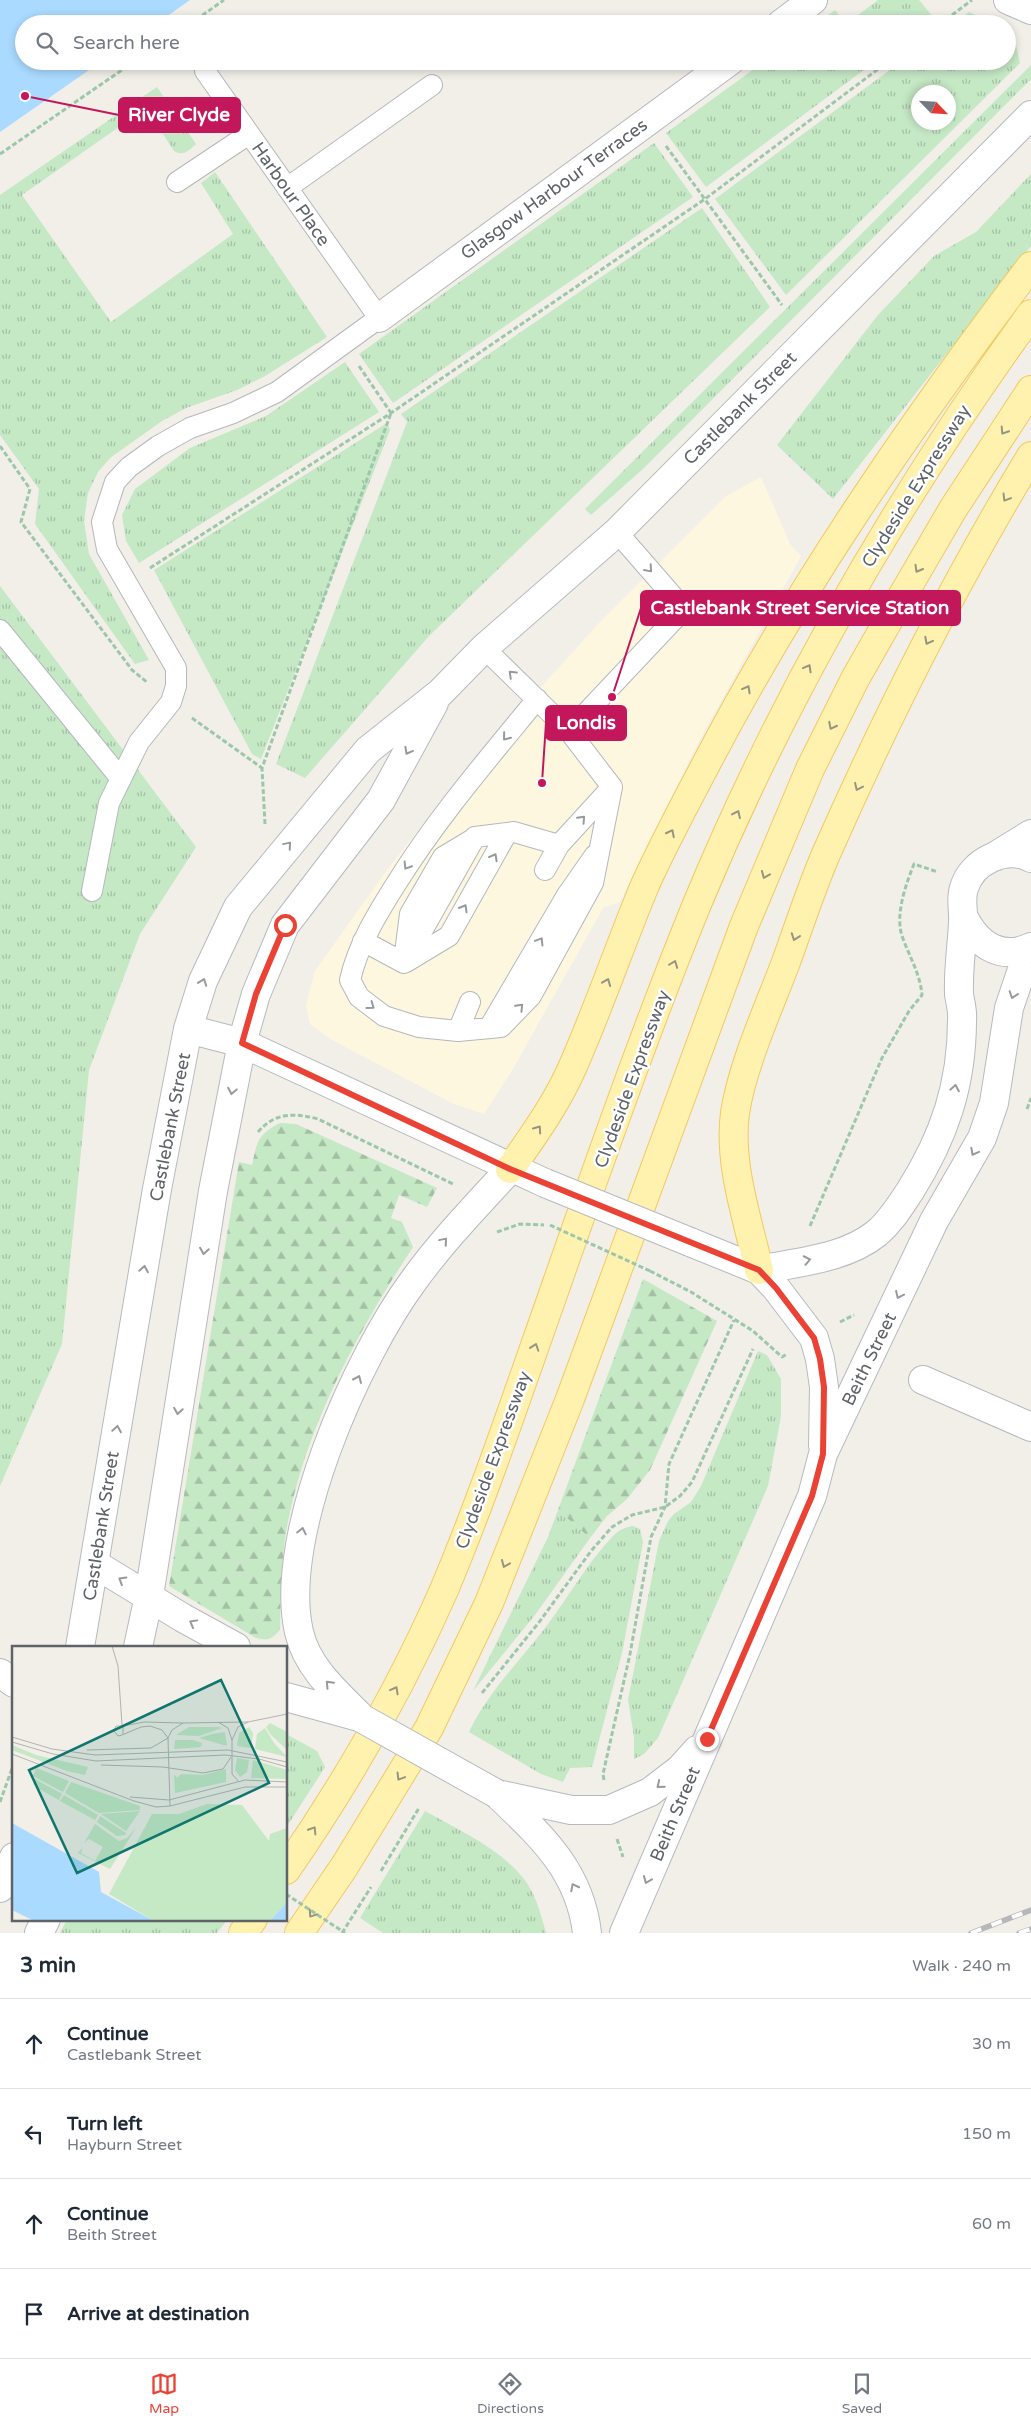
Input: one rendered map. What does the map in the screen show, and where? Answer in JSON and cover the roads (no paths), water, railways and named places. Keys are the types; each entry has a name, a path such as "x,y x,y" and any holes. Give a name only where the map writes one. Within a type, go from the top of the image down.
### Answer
{"main road":[{"path":"793,15 813,0"},
{"path":"1008,0 1031,10"},
{"name":"Glasgow Harbour Terraces","path":"379,318 718,70"},
{"name":"Castlebank Street","path":"80,1646 157,1189 188,1029 203,981 238,907 368,750 440,693 484,648 617,532 1031,115"},
{"path":"363,1718 324,1680 308,1656 299,1633 295,1605 296,1562 305,1520 334,1432 382,1330 412,1282 446,1238 510,1169 543,1122 572,1068 646,884 748,686 814,579 890,463 976,339 1031,266"},
{"name":"Clydeside Expressway","path":"288,1867 363,1748 401,1679 443,1590 490,1475 648,1034 697,904 785,711 849,593 899,509 977,390 1031,314"},
{"path":"299,1933 349,1859 429,1728 489,1603 570,1399 744,926 810,769 855,679 901,598 953,509 1031,390"},
{"path":"759,1270 738,1178 734,1134 739,1096 758,1036 826,855 842,819 920,658 988,527 1031,456"},
{"name":"Castlebank Street","path":"138,1646 149,1596 222,1142 242,1043 256,994 285,925 381,800 440,693"},
{"name":"Beith Street","path":"1030,948 1012,952 982,944 971,933 964,918 961,903 966,882 971,873 982,862 1031,834"},
{"path":"997,855 1013,853 1031,858"},
{"name":"Beith Street","path":"759,1270 848,1251 877,1233 894,1215 926,1166 944,1128 955,1094 962,1018 959,992 964,918"},
{"name":"Beith Street","path":"624,1933 812,1496 823,1454 934,1220 982,1138 994,1103 1009,1008 1030,948"},
{"path":"188,1029 242,1043 510,1169 759,1270 776,1288 814,1338 820,1359 824,1387 823,1454"},
{"path":"923,1380 1031,1427"},
{"path":"95,1564 234,1646"},
{"path":"0,1673 12,1682"},
{"path":"288,1678 320,1705"},
{"path":"288,1697 363,1718 497,1794 553,1850 568,1874 584,1909 587,1933"},
{"path":"497,1794 570,1810 609,1810 650,1792 680,1768 707,1739"},
{"path":"0,1888 12,1861"},
{"path":"39,1933 46,1920"},
{"path":"243,1933 252,1920"}],"lane":[{"name":"Harbour Place","path":"205,71 379,318"},
{"path":"287,188 432,85"},
{"path":"177,182 249,134"},
{"path":"92,891 110,803 139,742 171,702 176,686 176,668 128,582 107,549 102,522 115,482 129,467 158,446 190,428 233,413 277,392 379,318"},
{"path":"569,731 684,610 617,532"},
{"path":"0,630 121,779"},
{"path":"484,648 537,699 569,731 612,787 593,883 531,996 501,1027 458,1031 419,1027 384,1016 359,998 350,980 363,941 382,905 420,846 537,699"},
{"path":"545,870 559,845 612,787"},
{"path":"404,963 475,837 514,832 559,845"},
{"path":"404,963 448,936 507,833"},
{"path":"363,941 404,963"},
{"path":"458,1031 470,1002"}],"water":[{"path":"0,0 190,0 169,15 15,15 15,70 89,70 0,132"}],"railway":[{"path":"971,1933 1031,1910"},
{"path":"1019,1933 1031,1929"}],"place":[{"name":"River Clyde","path":"25,96"},
{"name":"Castlebank Street Service Station","path":"612,697"},
{"name":"Londis","path":"542,783"}]}
